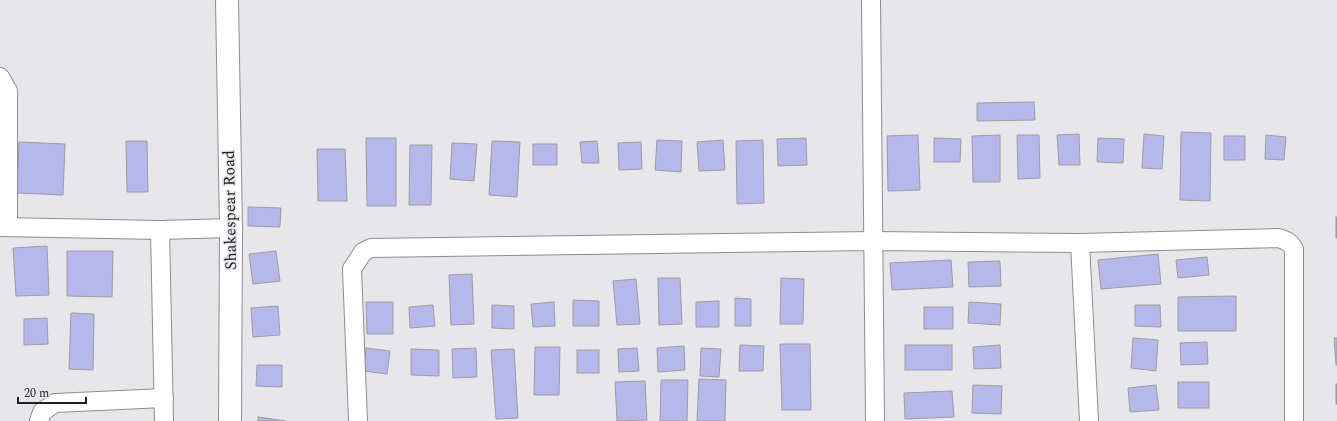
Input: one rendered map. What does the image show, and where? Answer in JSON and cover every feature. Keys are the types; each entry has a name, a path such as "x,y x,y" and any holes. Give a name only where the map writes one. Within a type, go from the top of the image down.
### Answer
{"street":[{"name":"Shakespear Road","path":"227,0 231,228 230,421"},
{"path":"871,0 875,421"},
{"path":"0,77 8,91 4,227 160,230 231,228"},
{"path":"160,230 164,421"},
{"path":"358,421 352,268 363,252 371,248 873,241 1080,243 1278,238 1291,244 1294,250 1294,421"},
{"path":"1080,243 1089,421"},
{"path":"39,421 42,412 55,403 164,398"}],"building":[{"path":"1034,102 1035,120 977,121 977,103"},
{"path":"1181,132 1211,133 1210,201 1180,200"},
{"path":"1079,134 1080,165 1059,165 1057,135"},
{"path":"1144,134 1164,136 1162,169 1142,168"},
{"path":"918,135 920,190 888,191 887,136"},
{"path":"1000,135 1000,182 973,182 972,136"},
{"path":"1017,135 1039,135 1040,178 1018,179"},
{"path":"1266,135 1286,137 1284,160 1265,159"},
{"path":"1224,136 1245,136 1245,160 1224,160"},
{"path":"366,138 396,138 396,206 367,206"},
{"path":"806,138 807,165 778,166 777,139"},
{"path":"934,138 961,139 960,162 934,162"},
{"path":"1098,138 1124,139 1123,163 1097,162"},
{"path":"657,140 682,141 681,172 655,170"},
{"path":"723,140 725,170 699,171 697,142"},
{"path":"763,140 764,203 737,204 736,141"},
{"path":"126,141 147,141 148,192 127,192"},
{"path":"492,141 520,142 517,197 489,195"},
{"path":"597,141 599,163 582,163 580,142"},
{"path":"19,142 65,144 63,195 17,193"},
{"path":"641,142 642,169 619,170 618,143"},
{"path":"452,143 477,144 474,181 450,179"},
{"path":"533,144 557,144 557,165 533,165"},
{"path":"410,145 432,145 431,205 409,205"},
{"path":"317,149 345,149 347,201 318,201"},
{"path":"248,207 281,208 280,227 248,226"},
{"path":"1337,217 1337,238 1336,238"},
{"path":"47,246 49,295 16,296 13,248"},
{"path":"67,251 113,251 112,297 67,296"},
{"path":"276,251 280,281 253,284 249,254"},
{"path":"1158,254 1161,284 1101,289 1098,260"},
{"path":"1207,257 1209,275 1178,278 1176,260"},
{"path":"951,260 953,287 892,290 890,263"},
{"path":"1000,261 1001,286 969,287 968,262"},
{"path":"472,274 474,324 451,325 449,275"},
{"path":"658,278 680,278 682,324 659,325"},
{"path":"781,278 804,279 803,324 780,324"},
{"path":"636,279 640,324 617,325 613,281"},
{"path":"1236,296 1236,331 1178,331 1178,297"},
{"path":"735,298 751,299 751,326 735,326"},
{"path":"573,300 599,301 599,326 573,326"},
{"path":"719,301 719,327 696,327 696,302"},
{"path":"366,302 393,302 393,334 367,334"},
{"path":"554,302 555,326 533,327 531,304"},
{"path":"969,302 1001,304 1000,325 968,323"},
{"path":"433,305 435,326 410,328 409,307"},
{"path":"492,305 514,306 514,329 492,328"},
{"path":"1135,305 1160,305 1161,327 1135,326"},
{"path":"278,306 280,335 253,337 251,308"},
{"path":"924,307 953,307 953,329 924,329"},
{"path":"71,313 94,314 93,370 69,369"},
{"path":"47,318 48,344 24,345 24,319"},
{"path":"1133,338 1158,340 1156,371 1131,368"},
{"path":"1334,338 1337,338 1337,365 1336,365"},
{"path":"1207,342 1208,364 1181,365 1180,343"},
{"path":"780,344 810,344 811,410 782,410"},
{"path":"740,345 764,346 763,371 739,371"},
{"path":"905,345 952,345 952,370 905,370"},
{"path":"1000,345 1001,368 974,369 973,347"},
{"path":"684,346 685,370 658,372 657,348"},
{"path":"535,347 560,347 559,395 534,395"},
{"path":"366,348 390,351 387,374 364,371"},
{"path":"476,348 477,377 453,378 452,349"},
{"path":"637,348 639,371 619,372 618,349"},
{"path":"701,348 721,349 719,377 700,376"},
{"path":"411,349 439,350 439,376 411,375"},
{"path":"514,349 518,418 496,419 491,350"},
{"path":"577,350 599,350 599,373 577,373"},
{"path":"257,365 282,365 282,387 256,386"},
{"path":"699,379 726,380 725,421 697,421"},
{"path":"661,380 688,380 687,421 660,421"},
{"path":"645,381 647,420 617,421 615,382"},
{"path":"1178,382 1209,382 1209,408 1178,408"},
{"path":"1337,384 1337,404 1336,404"},
{"path":"973,385 1002,386 1001,414 972,413"},
{"path":"1156,385 1159,410 1130,412 1128,388"},
{"path":"952,391 954,417 905,419 904,393"},
{"path":"258,417 286,421 258,421"}]}
